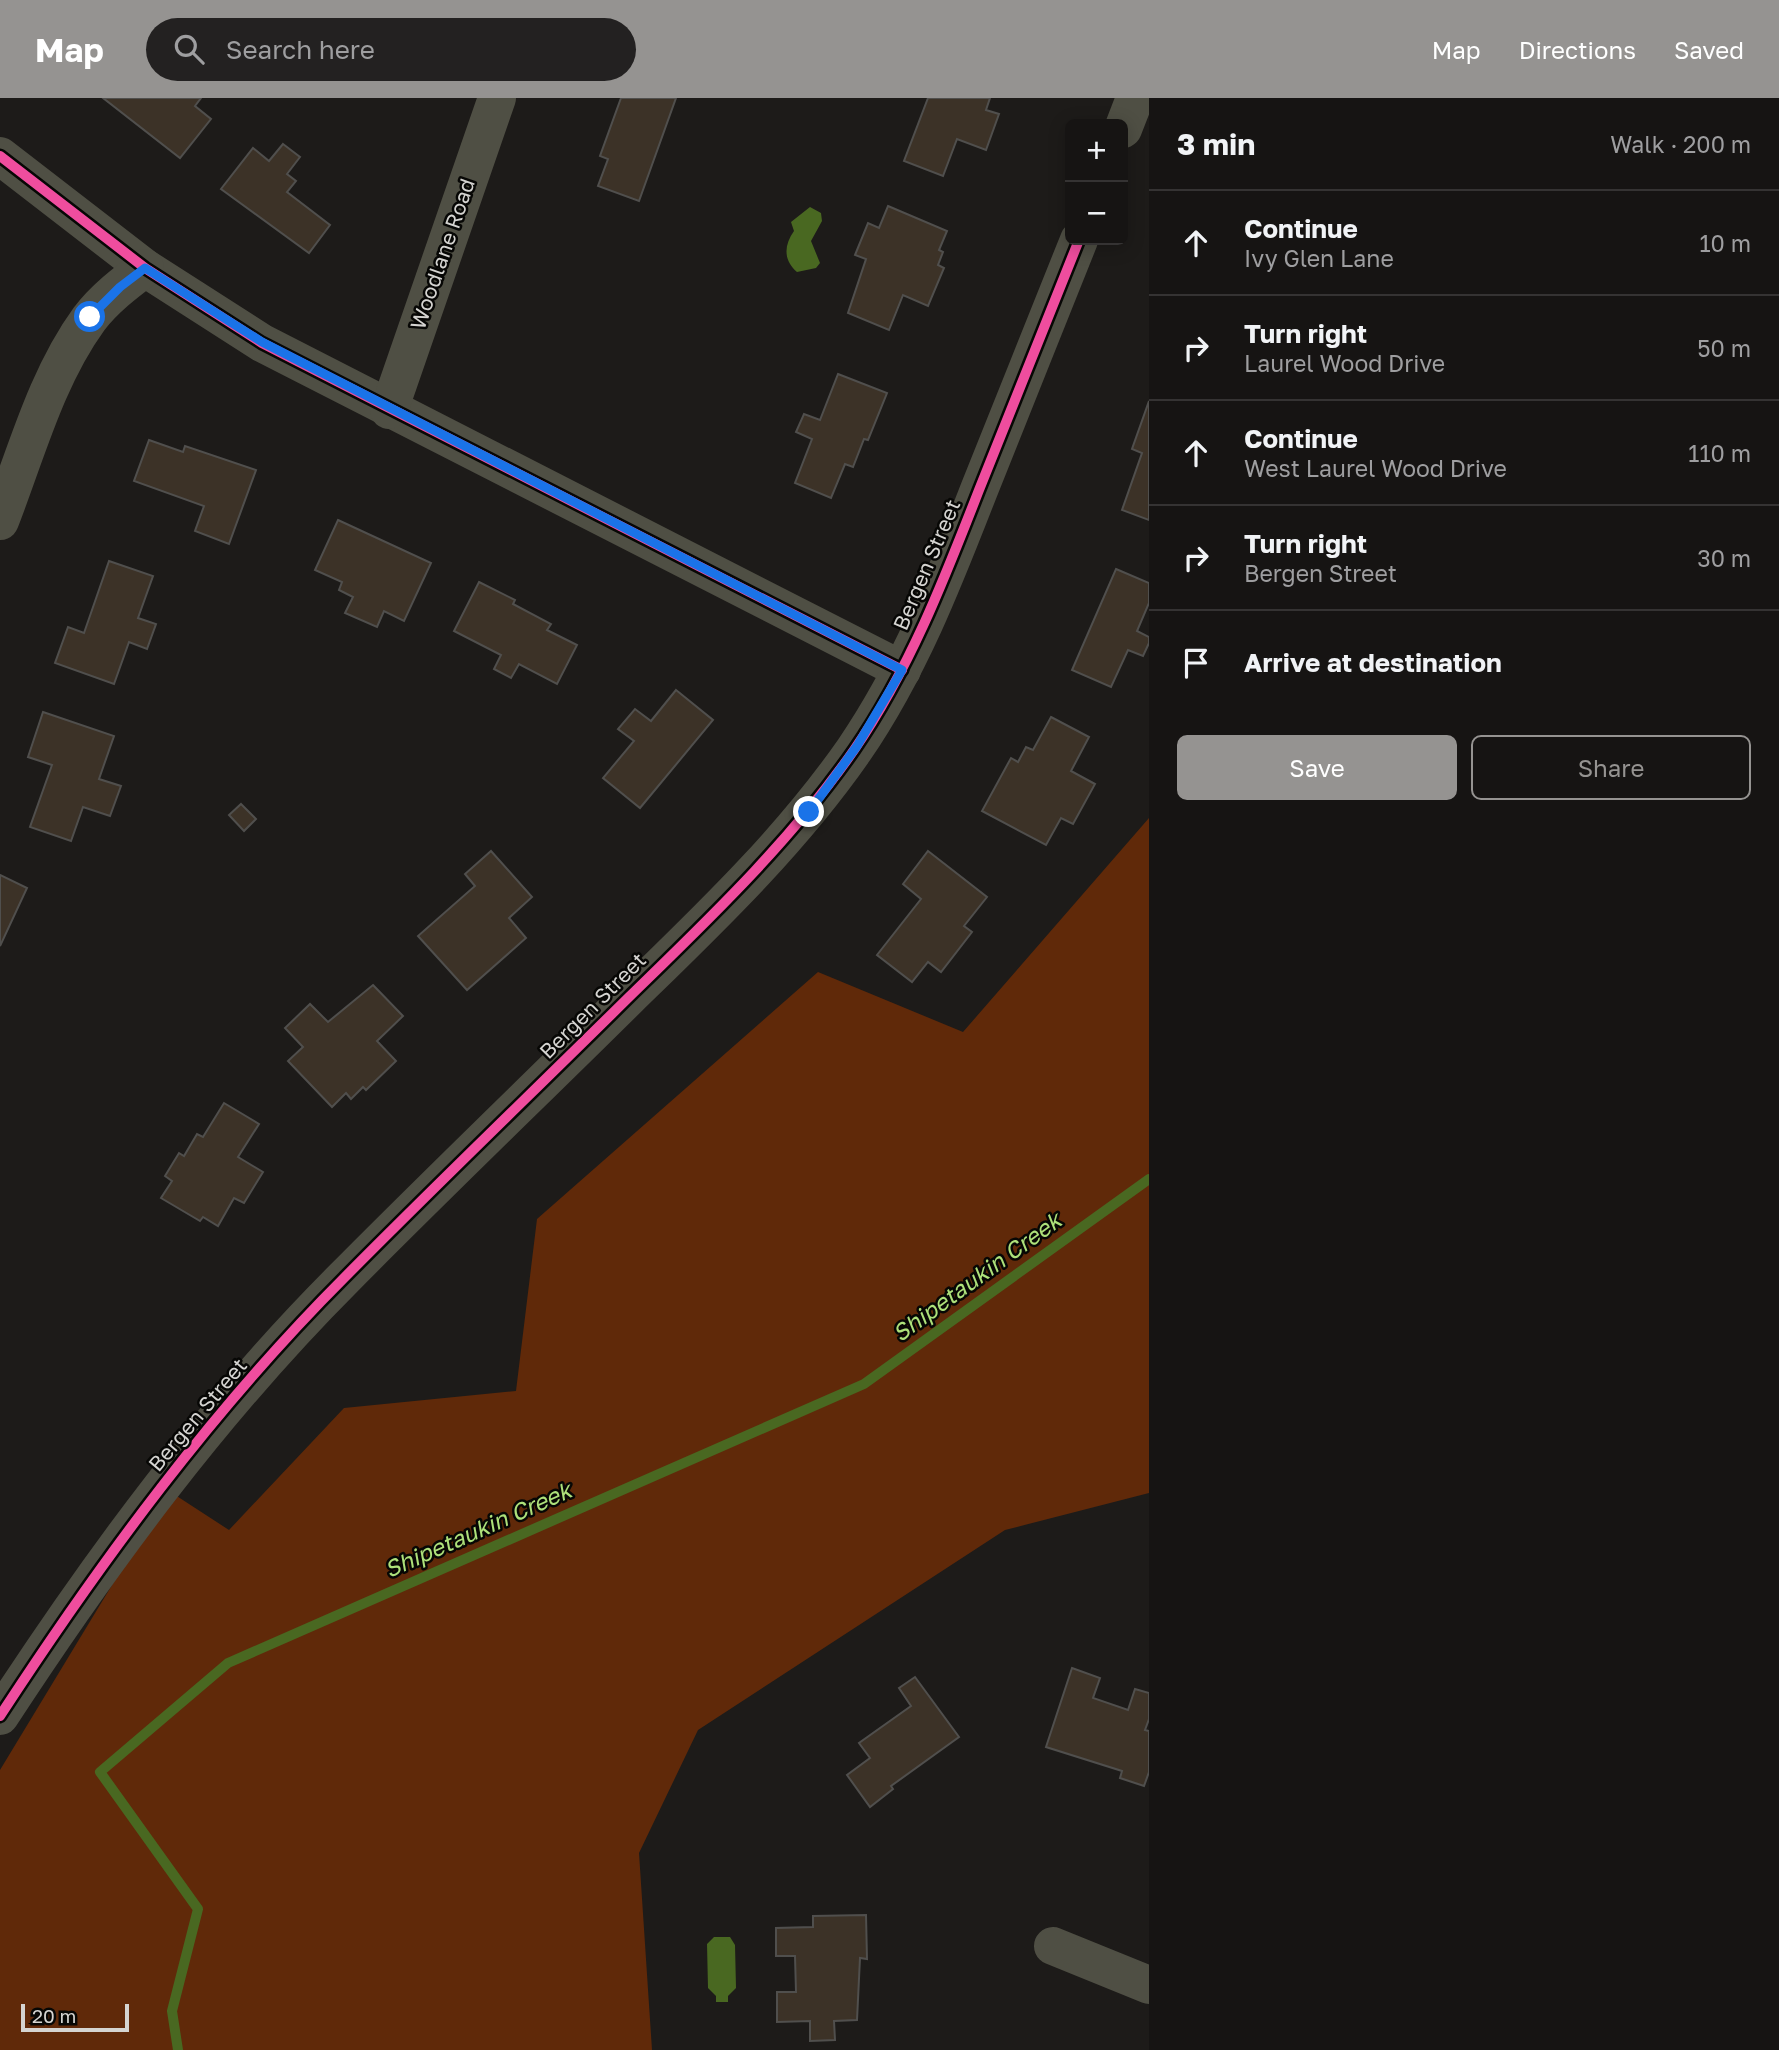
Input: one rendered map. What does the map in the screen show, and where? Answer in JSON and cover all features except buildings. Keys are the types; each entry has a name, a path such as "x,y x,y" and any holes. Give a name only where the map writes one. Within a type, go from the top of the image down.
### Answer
{"street":[{"name":"Woodlane Road","path":"389,410 497,98"},
{"path":"1127,119 1135,98"},
{"path":"0,156 145,268 262,342 389,410 902,670"},
{"name":"Bergen Street","path":"0,1716 55,1632 144,1511 239,1394 340,1282 744,885 809,812 857,746 902,670 935,602 1077,245"},
{"path":"0,521 63,360 90,317 120,287 145,268"},
{"path":"1053,1946 1149,1985"}],"shaded area":[{"path":"810,207 821,213 822,221 811,241 820,263 816,268 797,272 789,262 786,252 794,231 791,222"},
{"path":"1149,818 1149,1493 1005,1530 698,1730 639,1853 652,2050 0,2050 0,1770 169,1491 229,1530 344,1408 516,1391 537,1219 818,972 963,1032"},
{"path":"714,1937 730,1937 735,1945 736,1988 728,1996 728,2002 716,2002 716,1996 708,1988 707,1944"}],"waterway":[{"name":"Shipetaukin Creek","path":"178,2050 172,2011 198,1909 100,1772 228,1663 864,1384 1149,1179"}],"cycle path":[{"path":"0,156 145,268 262,343 902,670"},
{"path":"0,1716 119,1544 204,1433 249,1380 344,1278 748,879 803,816 854,750 892,688 924,624 1077,245"}],"route":[{"path":"90,317 120,287 145,268 262,342 389,410 902,670 857,746 809,812"}]}
